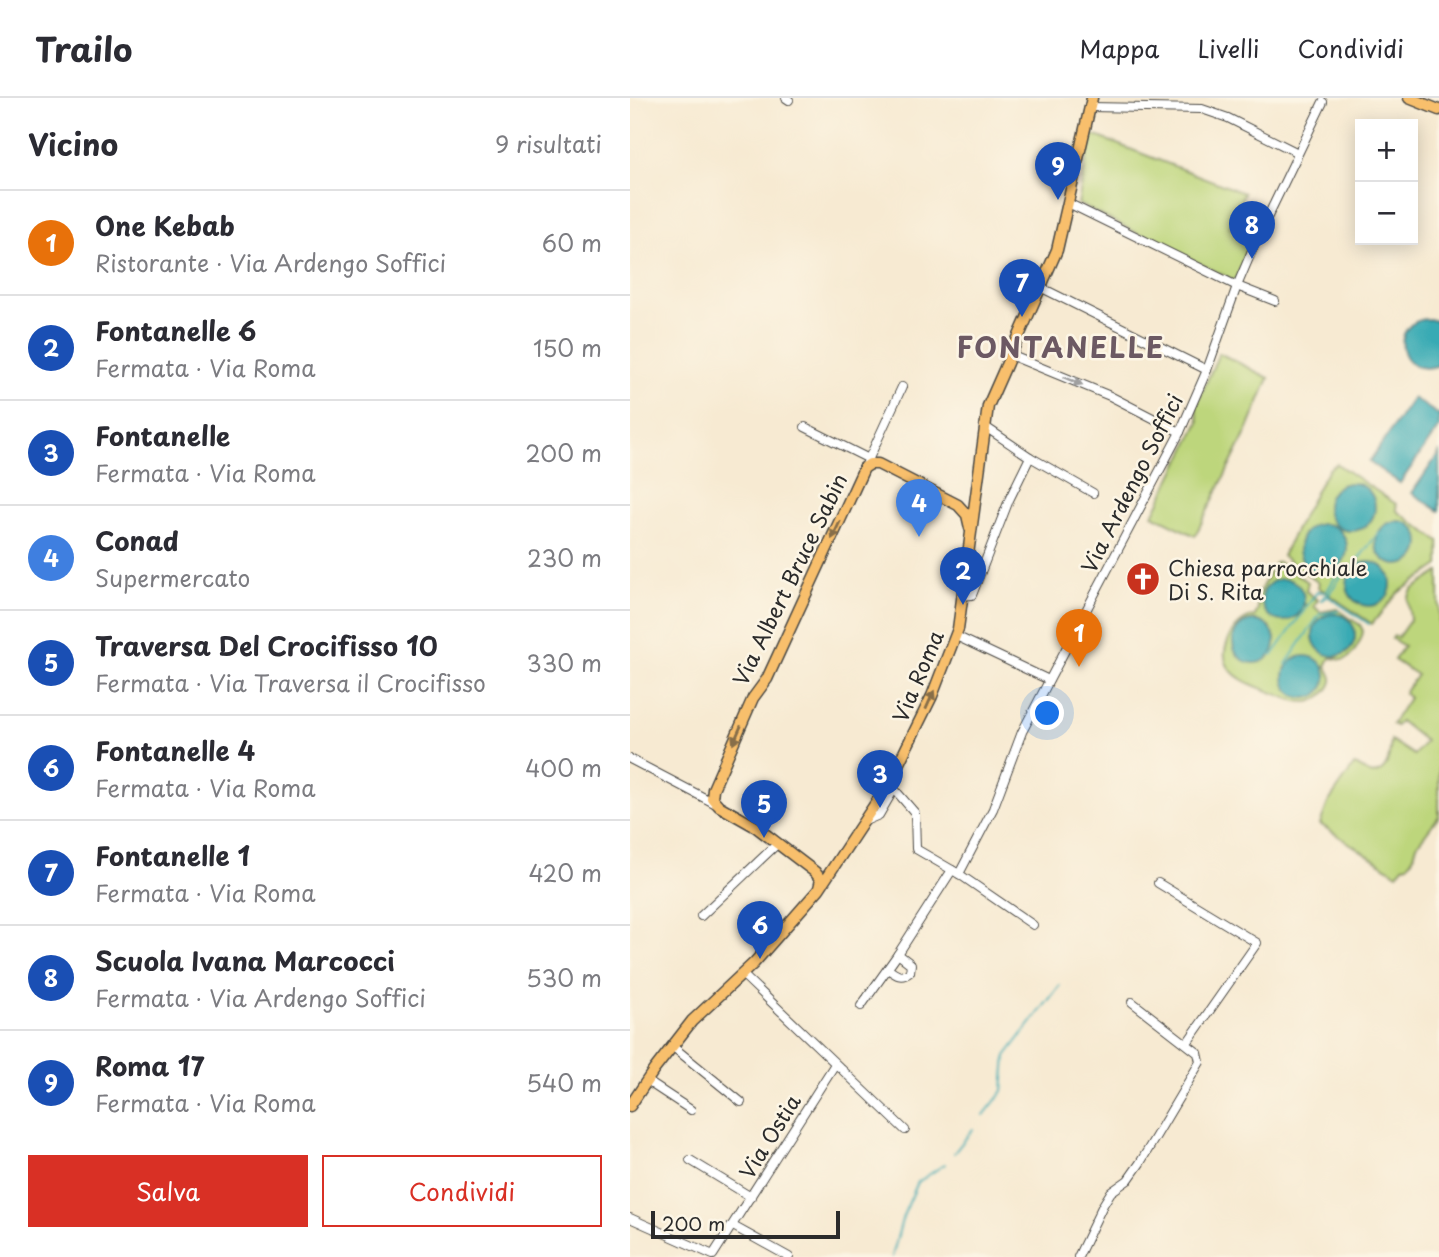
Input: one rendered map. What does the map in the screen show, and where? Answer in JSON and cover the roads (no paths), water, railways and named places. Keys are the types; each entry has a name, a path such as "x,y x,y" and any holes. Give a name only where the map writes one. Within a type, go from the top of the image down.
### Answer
{"main road":[{"path":"1409,98 1437,109"},
{"name":"Via Roma","path":"630,1106 692,1021 743,975 819,889 892,786 956,636 990,398 1057,250 1091,102"},
{"path":"870,464 958,505 969,520 970,534"},
{"name":"Via Albert Bruce Sabin","path":"713,789 754,698 768,679 870,464"},
{"path":"958,505 968,503 976,490"},
{"path":"713,789 712,798 719,806 756,827 815,872 821,880 819,889"},
{"path":"815,872 826,873 833,869"}],"street":[{"path":"1423,98 1437,109"},
{"path":"1091,102 1202,109 1228,118 1298,153"},
{"name":"Via Ardengo Soffici","path":"861,1006 956,872 993,809 1021,732 1180,432 1207,370 1237,286 1323,102"},
{"path":"1068,203 1237,286 1275,301"},
{"path":"1042,288 1207,370"},
{"path":"1010,355 1110,396 1180,432"},
{"path":"805,427 870,464 873,449 902,387"},
{"path":"984,426 1030,457 1093,493"},
{"path":"961,596 972,595 1009,500 1030,457"},
{"path":"956,636 1049,680"},
{"path":"630,759 719,806"},
{"path":"892,786 915,813 916,849 956,872 1033,925"},
{"path":"695,793 706,794 713,789"},
{"path":"701,916 777,844"},
{"path":"1158,883 1257,943 1186,1043"},
{"path":"888,969 898,976 905,976 910,972 911,964 898,954"},
{"path":"743,975 905,1130"},
{"path":"1078,1257 1102,1205 1111,1192 1128,1180 1140,1163 1198,1066 1198,1053 1132,1003"},
{"path":"672,1045 741,1102"},
{"name":"Via Ostia","path":"630,1217 713,1255 835,1064"},
{"path":"647,1081 691,1110"},
{"path":"690,1160 751,1197"},
{"path":"733,1226 789,1257"}],"water":[{"path":"1430,319 1439,322 1439,365 1425,368 1415,365 1407,358 1403,338 1407,329 1416,322"},
{"path":"1413,398 1439,415 1439,427 1400,483 1369,462"},
{"path":"1439,453 1439,511 1412,493"},
{"path":"1351,483 1368,490 1375,507 1368,524 1351,531 1334,524 1327,507 1334,490"},
{"path":"1398,521 1414,527 1420,543 1414,559 1398,565 1382,559 1376,543 1382,527"},
{"path":"1323,524 1340,531 1347,548 1340,565 1323,572 1306,565 1299,548 1306,531"},
{"path":"1369,562 1385,568 1391,584 1385,600 1369,606 1353,600 1347,584 1353,568"},
{"path":"1283,579 1298,585 1304,600 1298,615 1283,621 1268,615 1262,600 1268,585"},
{"path":"1334,614 1349,620 1355,635 1349,650 1334,656 1319,650 1313,635 1319,620"},
{"path":"1254,621 1269,627 1275,642 1269,657 1254,663 1239,657 1233,642 1239,627"},
{"path":"1305,656 1320,662 1326,677 1320,692 1305,698 1290,692 1284,677 1290,662"}],"waterway":[{"path":"1348,573 1379,532"},
{"path":"1322,600 1341,564"},
{"path":"1321,600 1327,597 1344,572 1349,573"},
{"path":"1271,655 1317,592 1323,592"},
{"path":"1329,597 1369,624"},
{"path":"1287,665 1320,614 1338,611"},
{"path":"984,1115 1003,1091 1006,1056 1060,985"},
{"path":"954,1153 973,1129"},
{"path":"892,1257 903,1216 918,1182 945,1164"}],"place":[{"name":"Roma 17","path":"1058,200"},
{"name":"Scuola Ivana Marcocci","path":"1252,259"},
{"name":"Fontanelle 1","path":"1022,317"},
{"name":"Conad","path":"919,537"},
{"name":"Chiesa parrocchiale Di S. Rita","path":"1143,579"},
{"name":"Fontanelle 6","path":"963,605"},
{"name":"One Kebab","path":"1079,667"},
{"name":"Fontanelle","path":"880,808"},
{"name":"Traversa Del Crocifisso 10","path":"764,838"},
{"name":"Fontanelle 4","path":"760,959"}],"district":[{"name":"FONTANELLE","path":"1061,346"}]}
